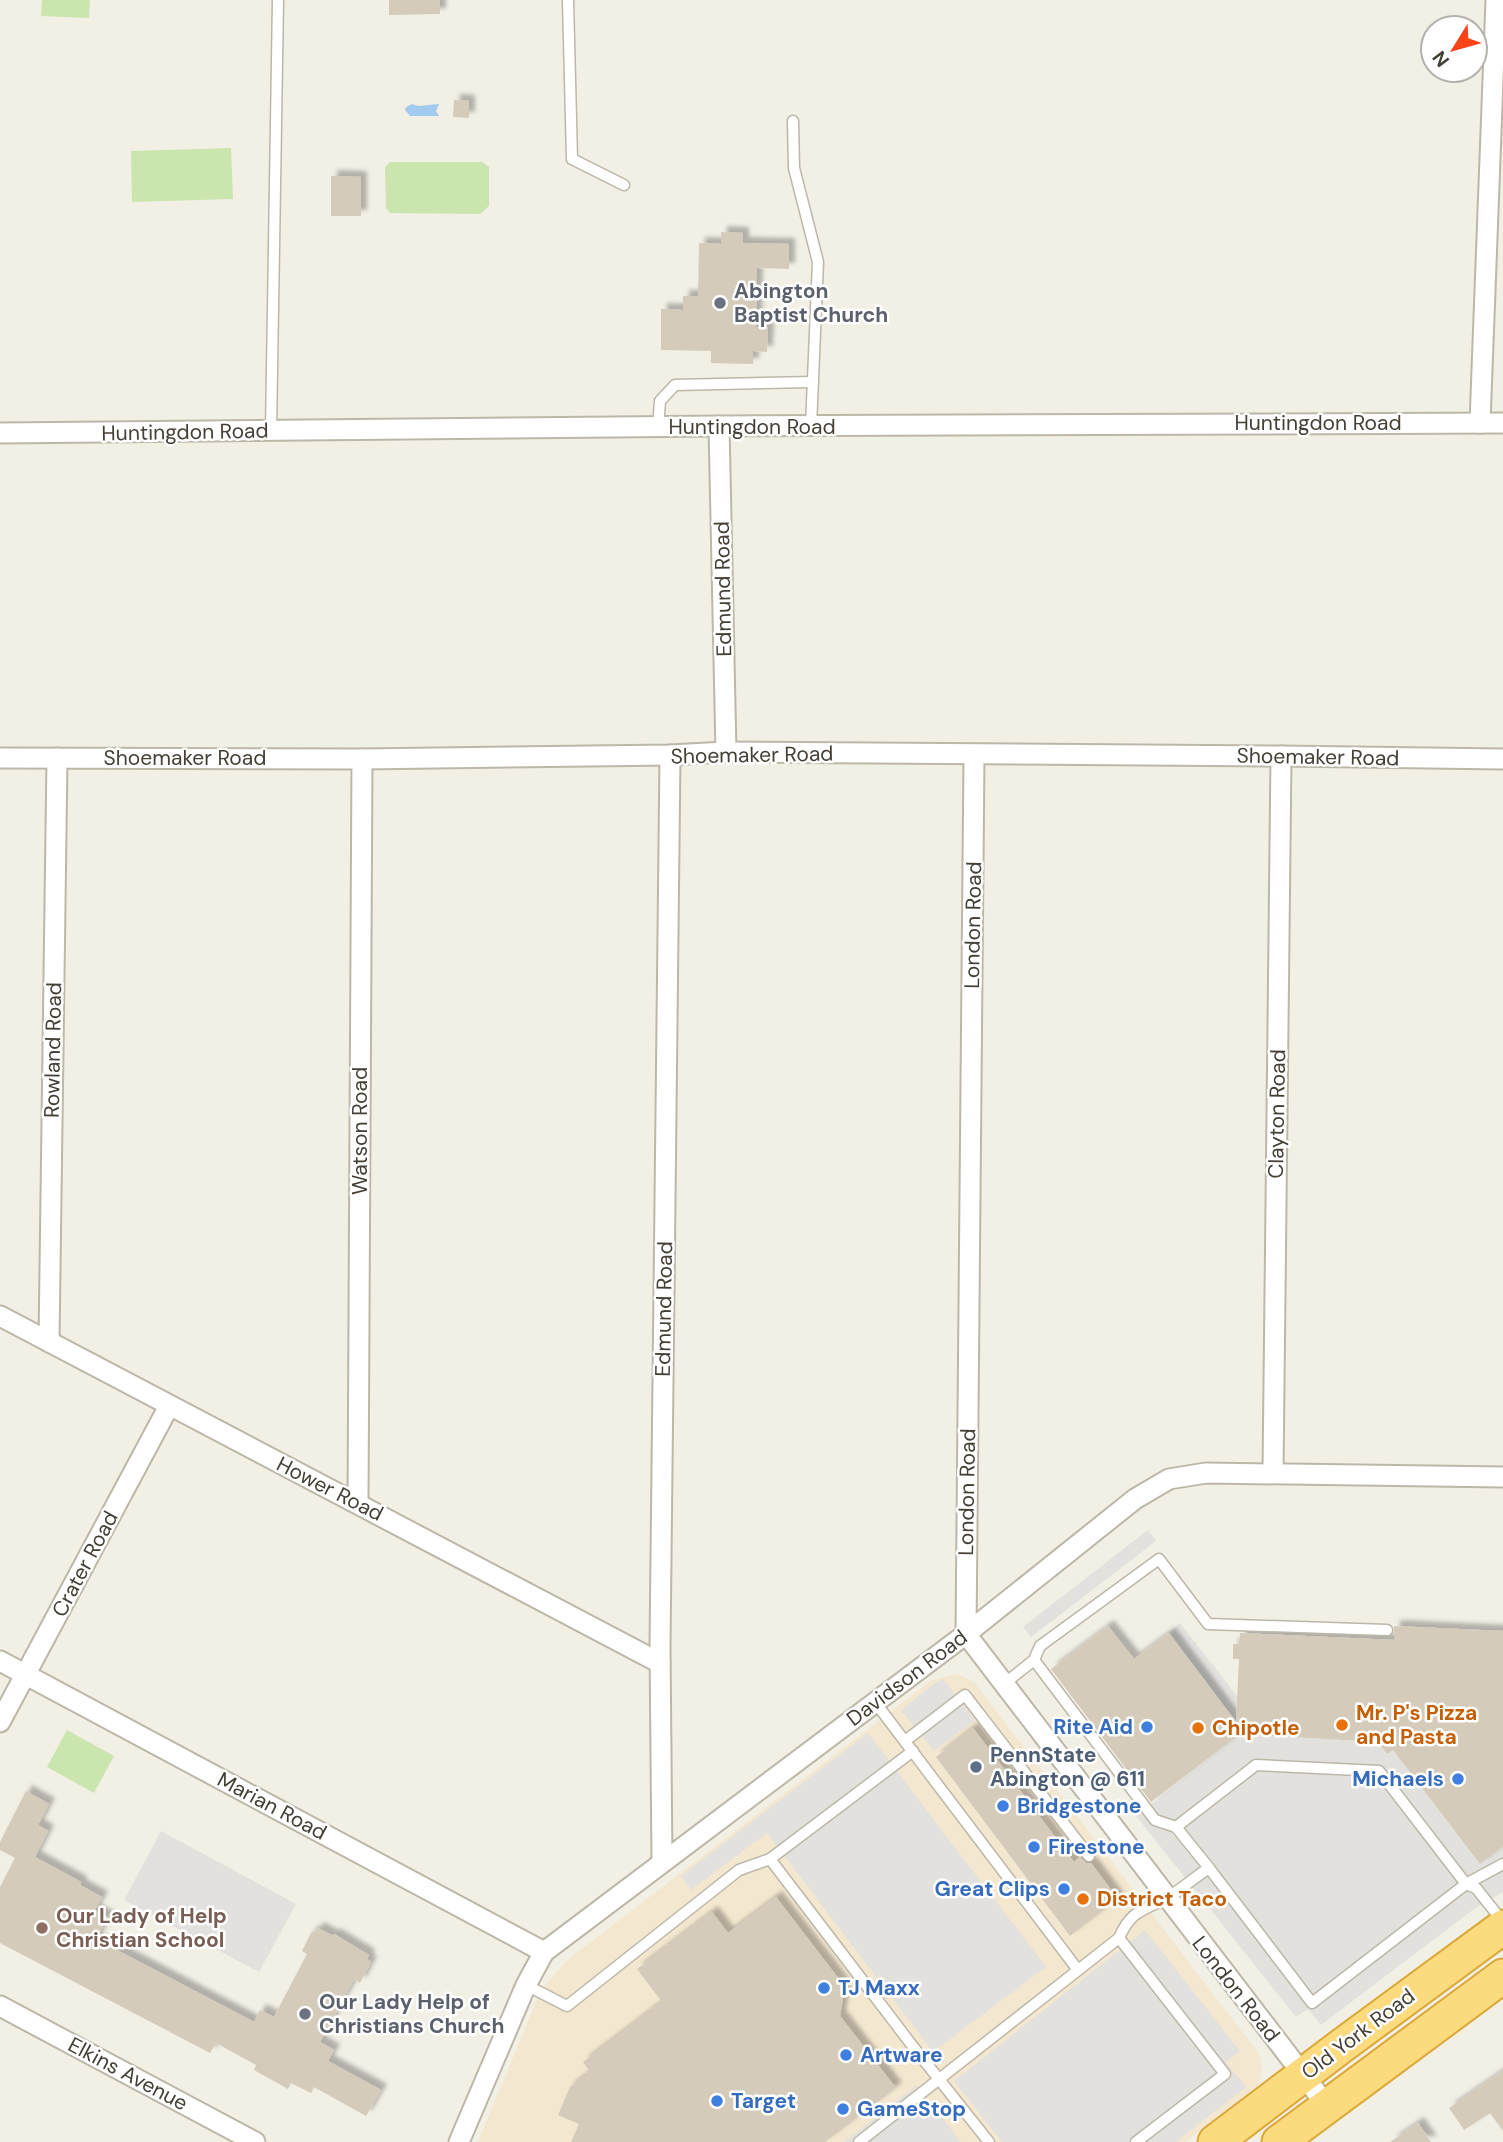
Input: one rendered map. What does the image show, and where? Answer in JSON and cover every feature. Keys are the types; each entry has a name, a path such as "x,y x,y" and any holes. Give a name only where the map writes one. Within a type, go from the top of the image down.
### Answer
{"highway":[{"name":"Old York Road","path":"1215,2142 1503,1927"},
{"name":"Old York Road","path":"1279,2142 1503,1976"}],"street":[{"path":"1480,423 1496,0"},
{"name":"Huntingdon Road","path":"0,433 719,426 1503,423"},
{"name":"Edmund Road","path":"719,426 726,752"},
{"name":"Shoemaker Road","path":"0,758 362,759 726,752 1281,755 1503,760"},
{"name":"Edmund Road","path":"662,1862 660,1663 670,755"},
{"name":"London Road","path":"974,755 966,1634 1327,2106"},
{"name":"Clayton Road","path":"1273,1474 1281,755"},
{"name":"Rowland Road","path":"49,1342 57,758"},
{"name":"Watson Road","path":"358,1503 362,759"},
{"name":"Hower Road","path":"0,1316 660,1663"},
{"name":"Crater Road","path":"0,1722 169,1406"},
{"name":"Davidson Road","path":"459,2142 526,1985 544,1952 966,1634 1135,1499 1169,1479 1206,1473 1503,1477"},
{"name":"Marian Road","path":"0,1661 544,1952"},
{"name":"Elkins Avenue","path":"0,2006 255,2142"}],"lane":[{"path":"271,431 278,0"},
{"path":"568,0 572,159 624,184"},
{"path":"793,121 794,168 818,262 811,427"},
{"path":"658,427 660,401 675,385 813,382"},
{"path":"1004,1684 1034,1660 1040,1646 1159,1559 1208,1624 1387,1630"},
{"path":"1034,1660 1156,1820 1176,1827 1312,2003 1466,1884 1503,1864"},
{"path":"905,1741 965,1695 1089,1856"},
{"path":"875,1702 1078,1970"},
{"path":"526,1985 567,2006 739,1870 770,1859 913,1751"},
{"path":"1176,1827 1256,1765 1379,1771 1466,1884 1476,1888 1503,1922"},
{"path":"770,1859 989,2142"},
{"path":"859,2142 1119,1938 1126,1922 1146,1906 1167,1898 1209,1868"},
{"path":"1119,1938 1225,2074 1136,2142"}],"shaded area":[{"path":"1148,1530 1156,1541 1031,1637 1023,1627"},
{"path":"1180,1623 1237,1696 1236,1722 1169,1633"},
{"path":"957,1674 974,1682 1260,2055 1262,2068 1259,2085 1186,2142 478,2142 540,1992 566,1961 932,1680"},
{"path":"943,1679 975,1720 934,1751 901,1710"},
{"path":"868,1733 1046,1967 933,2052 767,1833 691,1890 681,1876"},
{"path":"1240,1734 1378,1742 1387,1754 1393,1750 1480,1864 1503,1847 1503,1892 1474,1909 1321,2025 1308,2009 1296,2017 1136,1816"},
{"path":"161,1831 296,1904 259,1972 124,1900"},
{"path":"1145,1930 1240,2051 1226,2062 1246,2087 1176,2142 1002,2142 954,2081"},
{"path":"917,2085 961,2142 844,2142"}],"green space":[{"path":"42,0 90,0 89,18 41,16"},
{"path":"231,148 233,199 132,202 131,151"},
{"path":"390,162 482,162 489,167 489,206 480,214 390,213 386,208 385,167"},
{"path":"67,1730 114,1756 94,1793 47,1767"}],"water":[{"path":"412,104 439,104 436,111 439,116 410,116 405,110"}],"building":[{"path":"389,0 440,0 440,14 389,15"},
{"path":"454,100 469,101 469,118 453,117"},
{"path":"331,176 361,177 361,216 331,216"},
{"name":"Abington Baptist Church","path":"721,232 743,233 743,243 789,244 789,269 757,268 756,327 768,327 767,352 753,351 753,364 711,363 711,351 661,350 661,309 683,310 683,296 698,296 699,243 721,244"},
{"path":"1108,1626 1134,1659 1169,1633 1236,1722 1239,1659 1233,1659 1233,1644 1240,1644 1240,1633 1394,1640 1394,1626 1503,1631 1503,1847 1480,1864 1393,1750 1387,1754 1378,1742 1240,1734 1151,1802 1051,1669"},
{"path":"973,1728 1074,1862 1080,1857 1086,1863 1091,1863 1118,1899 1070,1936 936,1757"},
{"path":"26,1791 49,1804 38,1825 48,1831 35,1857 81,1882 80,1885 102,1897 95,1910 108,1917 96,1939 254,2022 260,2010 274,2017 307,1954 302,1951 312,1931 315,1933 318,1928 333,1936 334,1934 369,1955 367,1959 371,1962 360,1983 354,1979 320,2042 334,2050 328,2061 381,2090 366,2116 314,2087 311,2093 291,2083 288,2089 254,2070 256,2065 216,2043 210,2053 0,1943 0,1887 15,1858 0,1850 0,1842"},
{"path":"776,1897 845,1987 840,2016 896,2088 825,2142 571,2142 579,2124 558,2115 570,2087 590,2072 583,2062 662,2002 637,1969 712,1912 728,1933"},
{"path":"1503,2071 1503,2131 1490,2113 1464,2130 1449,2108"},
{"path":"1418,2123 1431,2142 1390,2142"}],"place":[{"name":"Abington Baptist Church","path":"720,303"},
{"name":"Mr. P's Pizza and Pasta","path":"1342,1725"},
{"name":"Rite Aid","path":"1147,1727"},
{"name":"Chipotle","path":"1198,1728"},
{"name":"PennState Abington @ 611","path":"976,1767"},
{"name":"Michaels","path":"1458,1779"},
{"name":"Bridgestone","path":"1003,1806"},
{"name":"Firestone","path":"1034,1847"},
{"name":"Great Clips","path":"1064,1889"},
{"name":"District Taco","path":"1083,1899"},
{"name":"Our Lady of Help Christian School","path":"42,1928"},
{"name":"TJ Maxx","path":"824,1988"},
{"name":"Our Lady Help of Christians Church","path":"305,2014"},
{"name":"Artware","path":"846,2055"},
{"name":"Target","path":"717,2101"},
{"name":"GameStop","path":"843,2109"}]}
